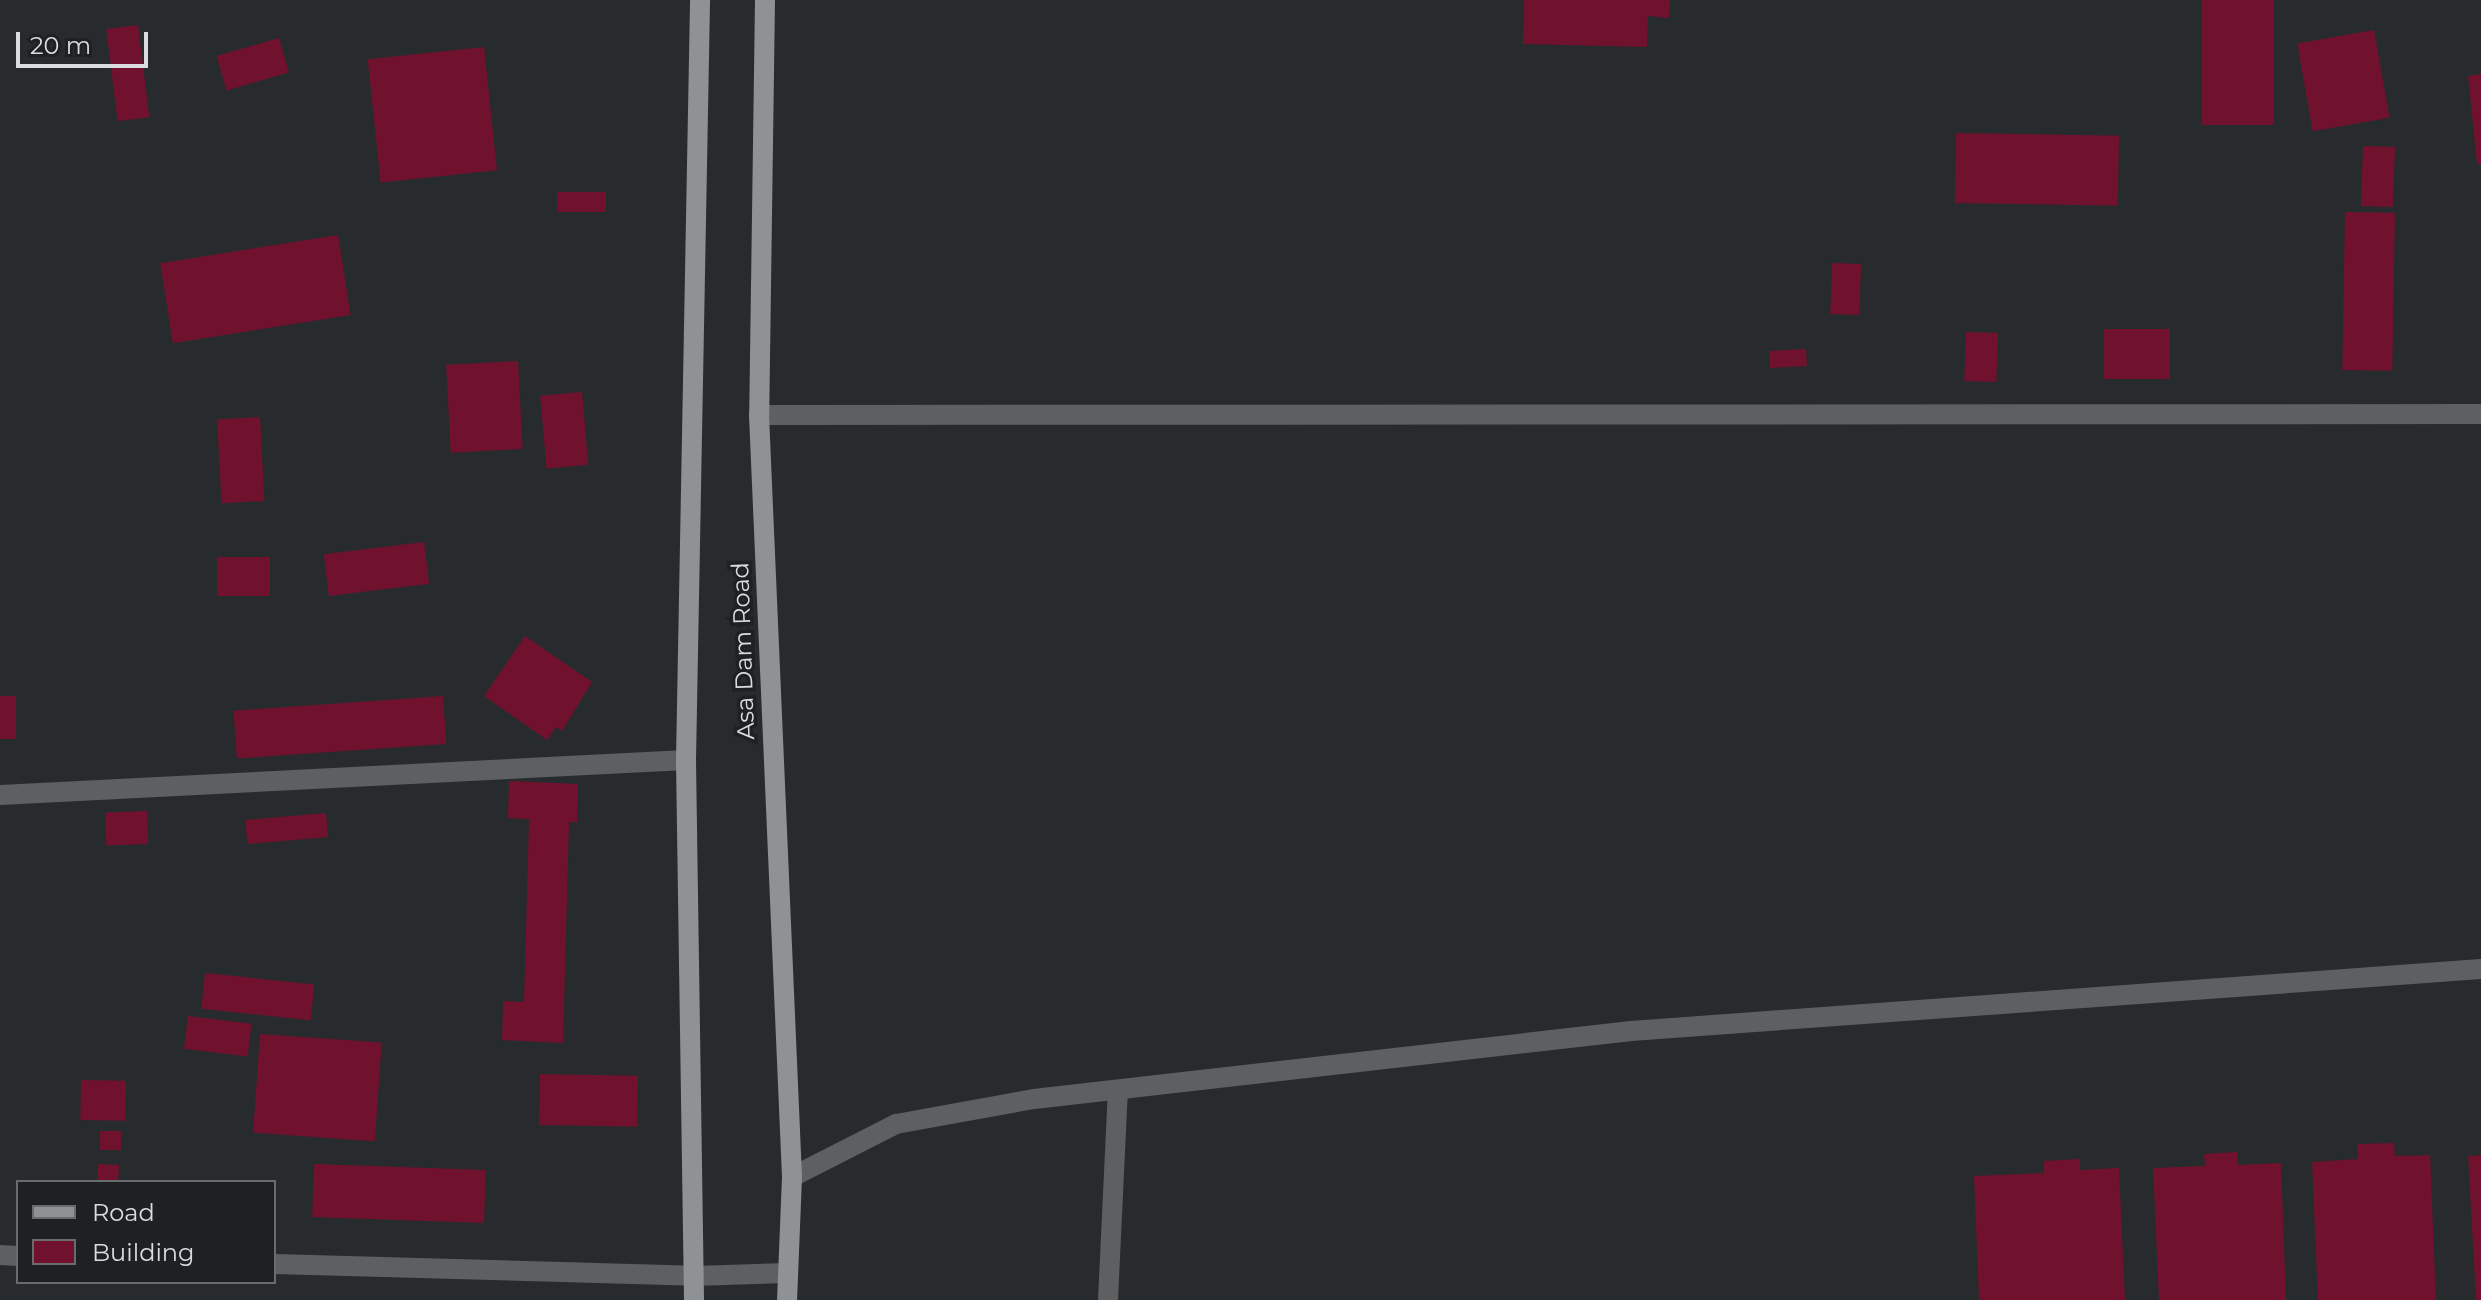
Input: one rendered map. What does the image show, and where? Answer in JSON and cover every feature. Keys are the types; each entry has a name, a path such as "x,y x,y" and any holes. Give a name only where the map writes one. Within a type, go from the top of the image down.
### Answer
{"main road":[{"path":"694,1300 686,760 700,0"},
{"name":"Asa Dam Road","path":"765,0 759,415 792,1177 787,1300"}],"street":[{"path":"759,415 2481,414"},
{"path":"0,795 686,760"},
{"path":"792,1177 896,1124 1118,1090 1631,1031 2481,969"},
{"path":"1108,1300 1118,1090"},
{"path":"276,1264 694,1276 787,1273"}],"building":[{"path":"1524,0 1670,0 1669,18 1648,16 1647,47 1523,44"},
{"path":"2202,0 2274,0 2274,125 2202,125"},
{"path":"138,25 149,117 118,121 106,29"},
{"path":"2374,30 2389,118 2313,131 2297,44"},
{"path":"279,38 289,73 226,91 217,56"},
{"path":"484,47 497,170 381,183 368,59"},
{"path":"2481,74 2481,164 2477,164 2468,76"},
{"path":"1956,133 2119,136 2118,206 1955,203"},
{"path":"2363,146 2395,147 2393,207 2361,206"},
{"path":"557,192 606,192 606,212 557,212"},
{"path":"2345,212 2395,213 2392,371 2342,370"},
{"path":"338,235 351,315 173,343 160,263"},
{"path":"1832,263 1861,264 1859,315 1830,314"},
{"path":"2104,329 2170,329 2170,379 2104,379"},
{"path":"1966,332 1998,333 1996,382 1964,381"},
{"path":"1806,349 1807,366 1770,368 1769,351"},
{"path":"518,361 523,449 451,453 446,365"},
{"path":"582,392 588,465 547,468 540,396"},
{"path":"260,417 264,501 221,503 217,419"},
{"path":"424,542 429,584 329,596 324,554"},
{"path":"217,557 270,557 270,596 217,596"},
{"path":"525,636 592,682 562,731 556,727 547,740 484,696"},
{"path":"0,696 16,696 16,739 0,739"},
{"path":"443,696 446,744 237,759 234,711"},
{"path":"509,781 578,784 577,822 569,822 563,1043 502,1040 503,1001 524,1002 529,819 508,818"},
{"path":"147,811 148,844 106,845 105,812"},
{"path":"326,813 328,837 247,844 245,820"},
{"path":"205,973 314,984 311,1020 201,1009"},
{"path":"188,1016 252,1024 248,1057 184,1049"},
{"path":"260,1034 382,1043 375,1141 253,1133"},
{"path":"540,1074 638,1076 637,1127 539,1125"},
{"path":"81,1080 126,1081 125,1121 80,1120"},
{"path":"100,1131 121,1131 121,1150 100,1150"},
{"path":"2394,1143 2395,1156 2430,1155 2436,1300 2318,1300 2312,1162 2358,1159 2357,1144"},
{"path":"2237,1152 2238,1165 2281,1163 2286,1300 2159,1300 2153,1168 2205,1166 2204,1154"},
{"path":"2481,1155 2481,1300 2476,1300 2468,1156"},
{"path":"2080,1159 2080,1170 2119,1168 2125,1300 1979,1300 1974,1176 2044,1173 2044,1161"},
{"path":"98,1164 119,1165 118,1180 97,1180"},
{"path":"314,1164 486,1170 484,1223 312,1217"}]}
